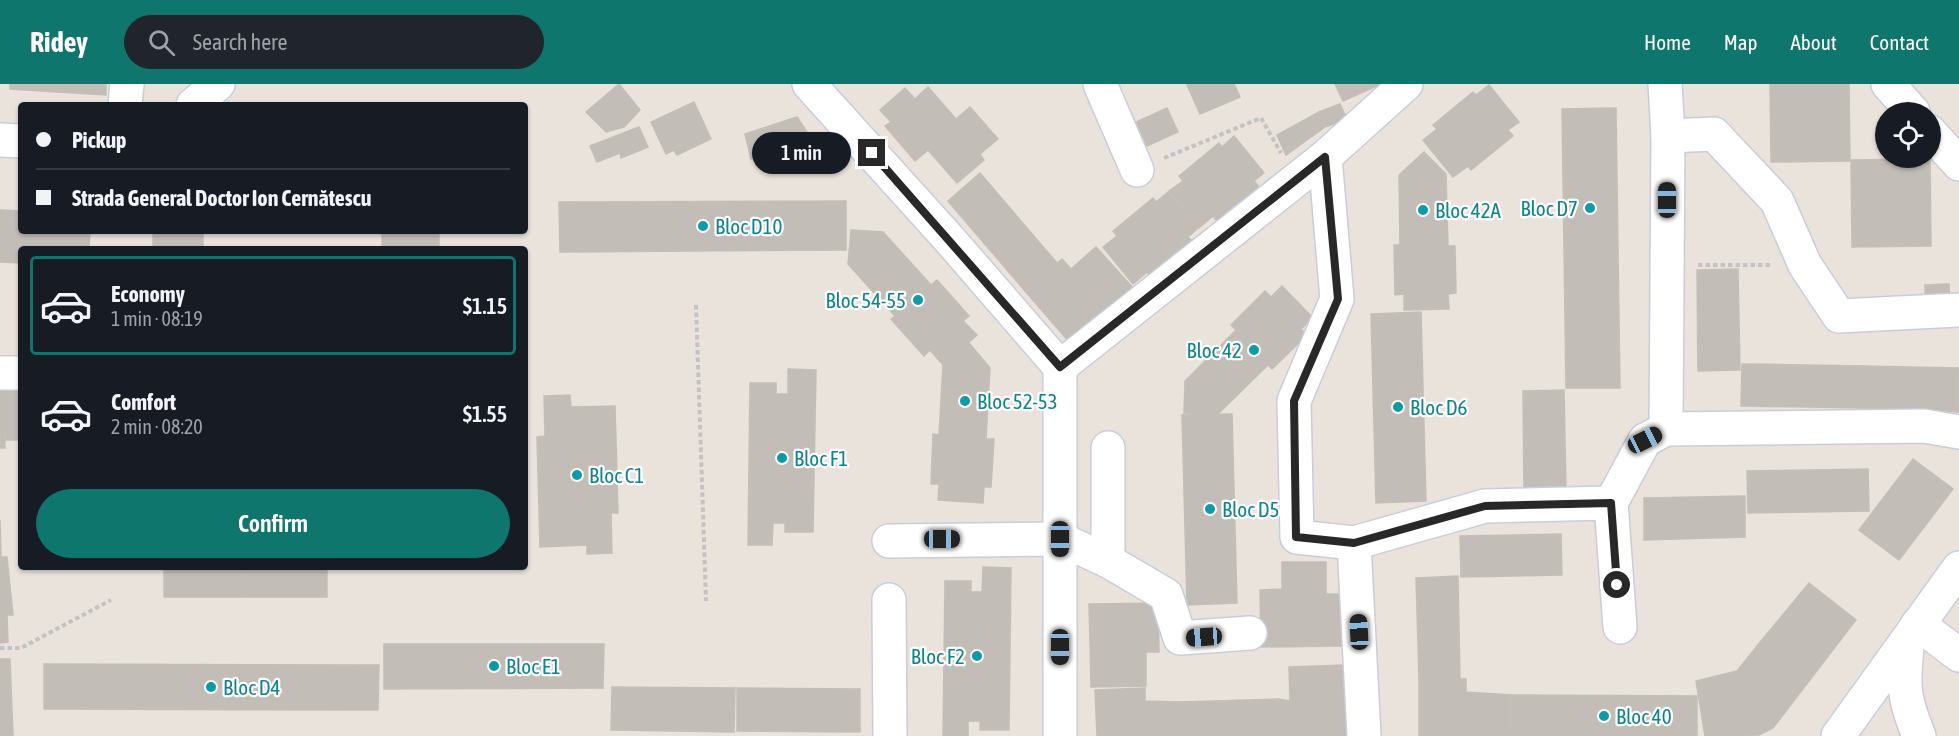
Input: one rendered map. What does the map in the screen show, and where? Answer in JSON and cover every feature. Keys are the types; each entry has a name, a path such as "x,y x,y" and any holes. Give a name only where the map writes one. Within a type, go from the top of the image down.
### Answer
{"street":[{"path":"125,102 127,84"},
{"path":"197,102 218,84"},
{"path":"809,84 950,240 1060,367 1060,736"},
{"path":"1100,84 1137,170"},
{"path":"1060,367 1325,157 1406,84"},
{"path":"1665,84 1668,136 1666,429"},
{"path":"1888,84 1904,102"},
{"path":"1668,136 1714,134 1778,201 1805,265 1839,316 1959,310"},
{"path":"0,140 18,141"},
{"path":"1941,144 1959,164"},
{"path":"1325,157 1338,299 1294,401 1296,537 1354,543 1485,506 1611,503"},
{"path":"0,373 18,373"},
{"path":"1620,627 1611,503 1645,440 1666,429 1924,426 1959,432"},
{"path":"1108,448 1108,561"},
{"path":"889,541 1060,539 1108,561 1166,596 1180,638 1250,633"},
{"path":"1354,543 1364,736"},
{"path":"1838,736 1959,568"},
{"path":"889,600 890,736"},
{"path":"1913,632 1959,655"},
{"path":"1913,632 1903,681 1906,705 1919,736"}],"path":[{"path":"1137,170 1261,118 1296,180"},
{"path":"1667,265 1805,265"},
{"path":"696,305 706,601"},
{"path":"0,648 21,648 111,600"}],"building":[{"path":"10,84 106,84 106,95 10,89"},
{"path":"619,84 640,110 624,127 606,132 586,112"},
{"path":"1234,84 1240,97 1200,114 1187,85"},
{"path":"1335,84 1381,84 1343,101"},
{"path":"1770,84 1849,84 1850,161 1771,162"},
{"path":"1489,85 1519,122 1508,130 1513,136 1471,170 1468,166 1453,177 1423,140 1437,129 1433,125 1473,92 1476,95"},
{"path":"928,87 956,119 970,107 998,139 980,154 984,160 957,183 928,150 915,161 885,126 891,122 880,110 905,88 915,99"},
{"path":"694,102 711,139 677,155 674,150 666,154 651,122"},
{"path":"1340,104 1347,119 1325,127 1286,155 1277,135 1319,112"},
{"path":"1167,108 1178,132 1147,146 1136,122"},
{"name":"Bloc D7","path":"1616,108 1620,388 1566,388 1562,109"},
{"path":"797,117 813,141 812,150 751,159 745,134"},
{"path":"639,127 648,147 621,158 620,153 597,162 590,146"},
{"path":"1234,136 1264,173 1254,181 1259,187 1217,221 1213,216 1199,228 1169,191 1183,181 1179,176 1219,143 1222,147"},
{"name":"Bloc 42A","path":"1424,152 1446,174 1448,246 1455,246 1456,293 1448,294 1449,309 1404,310 1404,294 1395,295 1394,245 1400,245 1399,175"},
{"path":"1851,160 1875,160 1875,168 1930,168 1931,246 1852,247"},
{"path":"980,173 1057,263 1025,291 948,201"},
{"path":"1168,192 1198,228 1188,237 1193,242 1151,277 1147,272 1133,284 1103,247 1117,236 1113,231 1153,198 1156,202"},
{"name":"Bloc D10","path":"846,201 846,250 560,252 559,202"},
{"path":"0,210 18,211 18,234 90,234 89,246 18,246 18,263 0,262"},
{"name":"Bloc 54-55","path":"851,230 883,232 931,285 937,280 969,316 963,321 977,335 943,365 930,350 924,356 891,319 895,316 848,264"},
{"path":"153,234 203,234 203,246 153,246"},
{"path":"382,234 439,234 439,246 382,246"},
{"path":"1096,247 1133,288 1070,343 1025,291 1062,259 1071,269"},
{"path":"1738,269 1740,370 1698,371 1697,270"},
{"path":"1949,284 1950,302 1925,302 1925,285"},
{"name":"Bloc 42","path":"1282,286 1313,318 1301,329 1307,335 1272,369 1268,365 1218,414 1184,413 1185,381 1236,330 1231,325 1265,291 1271,297"},
{"name":"Bloc D6","path":"1421,312 1426,501 1376,503 1371,314"},
{"name":"Bloc 52-53","path":"969,343 990,368 986,439 994,439 991,487 984,487 983,503 938,500 939,484 931,484 933,434 939,435 943,365"},
{"path":"1742,364 1864,366 1864,408 1741,406"},
{"path":"1864,366 1959,368 1959,412 1864,408"},
{"name":"Bloc F1","path":"788,369 816,370 813,532 785,532 785,523 773,523 772,545 748,545 750,383 776,383 776,394 788,394"},
{"path":"18,383 18,440 6,440 4,384"},
{"path":"0,384 4,384 5,448 0,448"},
{"path":"1564,390 1566,491 1524,492 1523,391"},
{"name":"Bloc C1","path":"570,395 571,407 615,406 618,513 611,513 612,553 587,554 587,545 540,547 537,437 545,436 544,396"},
{"name":"Bloc D5","path":"1232,414 1237,603 1187,605 1182,415"},
{"path":"1913,459 1953,489 1899,560 1859,530"},
{"path":"1868,469 1869,511 1748,513 1747,471"},
{"path":"1745,496 1745,537 1644,540 1644,498"},
{"path":"0,520 1,557 7,557 13,615 7,615 8,642 0,643"},
{"path":"1561,534 1562,575 1461,577 1460,536"},
{"path":"1282,562 1326,562 1326,594 1343,594 1343,646 1261,647 1260,590 1282,589"},
{"name":"Bloc F2","path":"983,567 1011,568 1009,730 980,730 980,721 968,721 968,736 943,736 945,581 971,581 971,592 982,592"},
{"path":"164,570 246,570 246,597 164,597"},
{"path":"246,570 327,570 327,597 246,597"},
{"path":"1458,576 1460,679 1419,679 1416,578"},
{"path":"1809,583 1856,620 1806,685 1757,646"},
{"path":"1158,603 1159,652 1146,652 1146,686 1091,687 1089,604"},
{"name":"Bloc E1","path":"384,644 604,644 603,688 384,689"},
{"path":"1757,646 1806,685 1773,728 1759,735 1705,736 1696,681 1737,671"},
{"path":"0,659 10,659 13,736 0,736"},
{"name":"Bloc D4","path":"44,664 379,665 378,710 44,709"},
{"path":"1345,665 1346,736 1279,736 1278,699 1290,701 1289,667"},
{"path":"1419,679 1466,679 1466,692 1511,695 1511,736 1419,736"},
{"path":"612,687 735,688 734,732 611,730"},
{"path":"737,688 860,689 860,732 737,731"},
{"path":"1145,688 1145,701 1181,702 1182,736 1097,736 1095,690"},
{"name":"Bloc 40","path":"1511,695 1697,696 1697,736 1511,736"},
{"path":"1278,699 1279,736 1182,736 1181,702"}],"place":[{"name":"Bloc D7","path":"1590,208"},
{"name":"Bloc 42A","path":"1423,210"},
{"name":"Bloc D10","path":"703,226"},
{"name":"Bloc 54-55","path":"918,300"},
{"name":"Bloc 42","path":"1254,350"},
{"name":"Bloc 52-53","path":"965,401"},
{"name":"Bloc D6","path":"1398,407"},
{"name":"Bloc F1","path":"782,458"},
{"name":"Bloc C1","path":"577,475"},
{"name":"Bloc D5","path":"1210,509"},
{"name":"Bloc F2","path":"977,656"},
{"name":"Bloc E1","path":"494,666"},
{"name":"Bloc D4","path":"211,687"},
{"name":"Bloc 40","path":"1604,716"}],"route":[{"path":"872,153 1060,367 1325,157 1338,299 1294,401 1296,537 1354,543 1485,506 1611,503 1617,585"}]}
